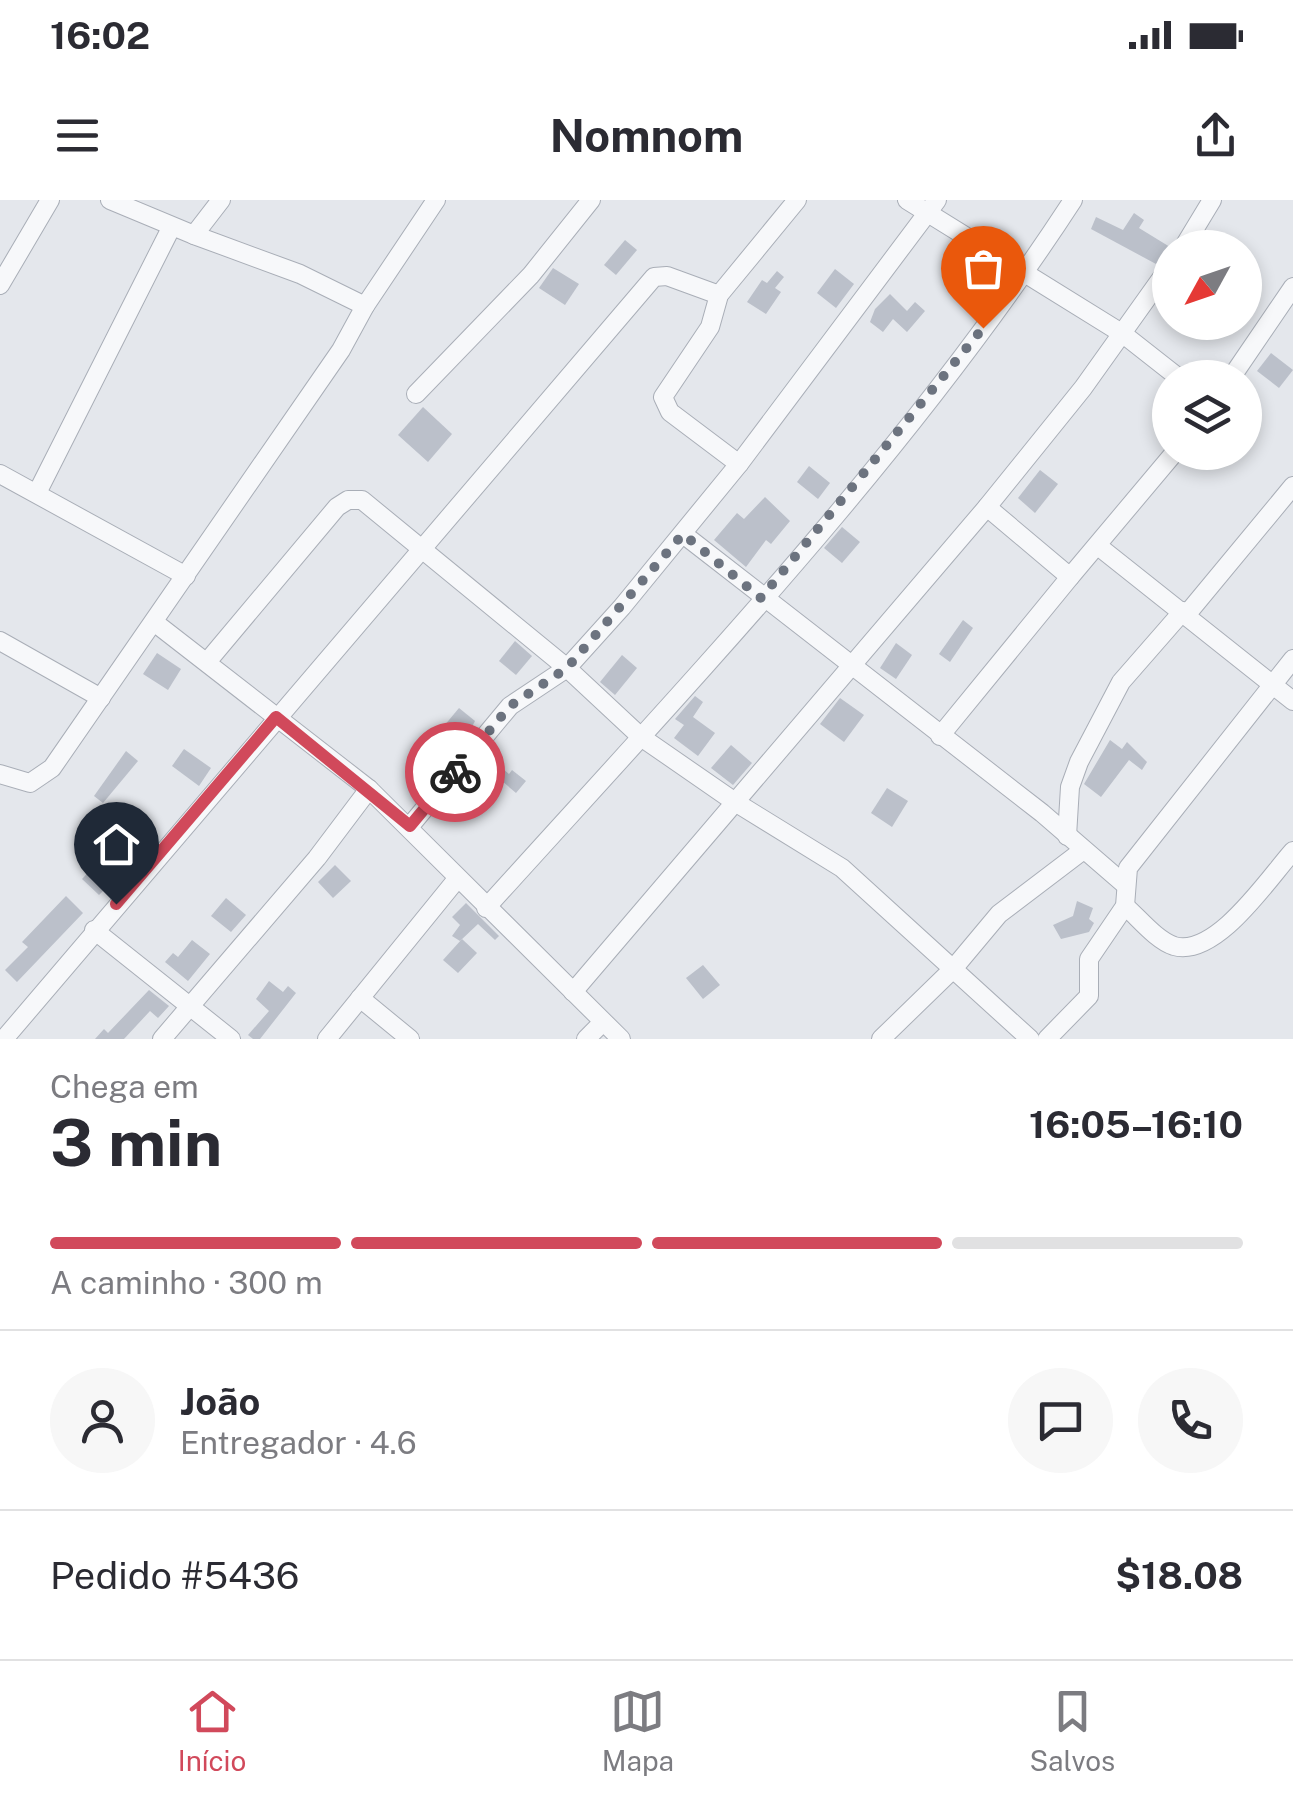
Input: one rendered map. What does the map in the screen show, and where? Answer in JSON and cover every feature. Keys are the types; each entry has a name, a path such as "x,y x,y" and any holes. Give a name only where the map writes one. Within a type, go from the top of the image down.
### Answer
{"street":[{"path":"0,284 50,200"},
{"path":"110,200 171,228 300,274 365,306"},
{"path":"194,235 221,200"},
{"path":"0,774 37,782 52,768 342,350 365,306 436,200"},
{"path":"416,394 518,290 591,200"},
{"path":"739,464 670,412 663,397 710,327 718,295 797,200"},
{"path":"906,200 933,206 1157,360"},
{"path":"486,908 761,598 940,385 1026,272 1073,200"},
{"path":"1194,230 1212,200"},
{"path":"410,826 510,706 567,668 683,534 933,206"},
{"path":"37,492 171,228"},
{"path":"4,1039 654,277 667,276 718,295"},
{"path":"1243,360 1293,287"},
{"path":"573,992 710,836 987,506 1152,292"},
{"path":"940,736 1160,470"},
{"path":"0,474 186,576"},
{"path":"1067,836 1070,787 1079,762 1128,672 1293,486"},
{"path":"207,662 342,502 368,502 567,668 641,736 735,802 842,868 1030,1039"},
{"path":"987,506 1070,577"},
{"path":"683,534 1124,883"},
{"path":"1098,546 1293,701"},
{"path":"154,622 369,788 410,826 457,880 621,1039"},
{"path":"0,641 101,698"},
{"path":"1047,1039 1088,996 1089,959 1124,906 1128,868 1173,806 1293,659"},
{"path":"162,1039 317,858 369,788"},
{"path":"882,1039 953,969 999,914 1082,851"},
{"path":"1124,906 1166,942 1178,947 1207,943 1293,851"},
{"path":"327,1039 457,880"},
{"path":"94,930 192,1004 231,1039"},
{"path":"360,998 410,1039"},
{"path":"586,1039 603,1022"}],"building":[{"path":"1134,213 1144,220 1139,228 1152,236 1152,262 1091,229 1096,217 1123,230"},
{"path":"625,240 637,250 616,275 604,265"},
{"path":"553,268 579,284 565,305 539,288"},
{"path":"835,269 854,284 836,308 817,293"},
{"path":"777,271 784,277 775,288 781,292 766,314 747,302 762,280 767,283"},
{"path":"890,294 907,311 915,302 925,311 907,332 893,319 883,332 870,322 875,309"},
{"path":"1271,353 1293,370 1279,388 1262,375 1262,365"},
{"path":"423,407 452,434 428,462 398,435"},
{"path":"809,466 830,483 818,499 797,482"},
{"path":"1040,470 1058,484 1035,513 1018,498"},
{"path":"765,497 790,521 771,544 766,540 746,567 714,540 737,513 744,519"},
{"path":"842,527 860,542 842,563 824,548"},
{"path":"963,620 973,628 950,662 939,654"},
{"path":"515,641 532,656 516,675 499,661"},
{"path":"896,643 912,655 896,679 880,668"},
{"path":"157,653 181,669 168,690 143,674"},
{"path":"622,655 637,668 615,695 600,682"},
{"path":"695,696 703,702 693,717 715,733 698,756 674,738 684,725 675,719"},
{"path":"840,698 864,715 844,742 820,724"},
{"path":"459,708 475,721 464,742 444,726"},
{"path":"1110,740 1122,749 1127,742 1147,762 1142,770 1129,760 1101,797 1084,784"},
{"path":"731,745 752,763 733,785 711,768"},
{"path":"184,749 211,768 199,786 172,766"},
{"path":"126,751 138,761 103,803 94,796"},
{"path":"490,758 509,774 512,770 526,781 516,793 495,775 490,781 476,769"},
{"path":"887,788 908,801 892,827 871,813"},
{"path":"97,863 114,880 99,895 82,879"},
{"path":"335,865 351,881 333,898 318,882"},
{"path":"66,896 83,913 17,982 5,970 28,947 22,942"},
{"path":"226,898 246,915 231,932 211,916"},
{"path":"1077,901 1093,908 1089,919 1094,923 1089,932 1061,939 1053,925 1073,916"},
{"path":"466,903 499,936 495,940 478,924 460,941 452,936 460,925 452,917"},
{"path":"462,939 477,953 458,973 443,960"},
{"path":"192,940 210,954 188,981 165,962 173,953 178,957"},
{"path":"703,965 720,985 703,999 686,978"},
{"path":"269,981 283,992 288,986 296,993 260,1039 253,1039 248,1035 269,1011 256,999"},
{"path":"149,990 169,1006 158,1018 150,1011 124,1039 95,1039 104,1029 108,1033"}],"way so far":[{"path":"455,772 510,706 567,668 683,534 761,598 983,328"}],"route":[{"path":"116,904 209,800 276,717 369,788 410,826 455,772"}]}
